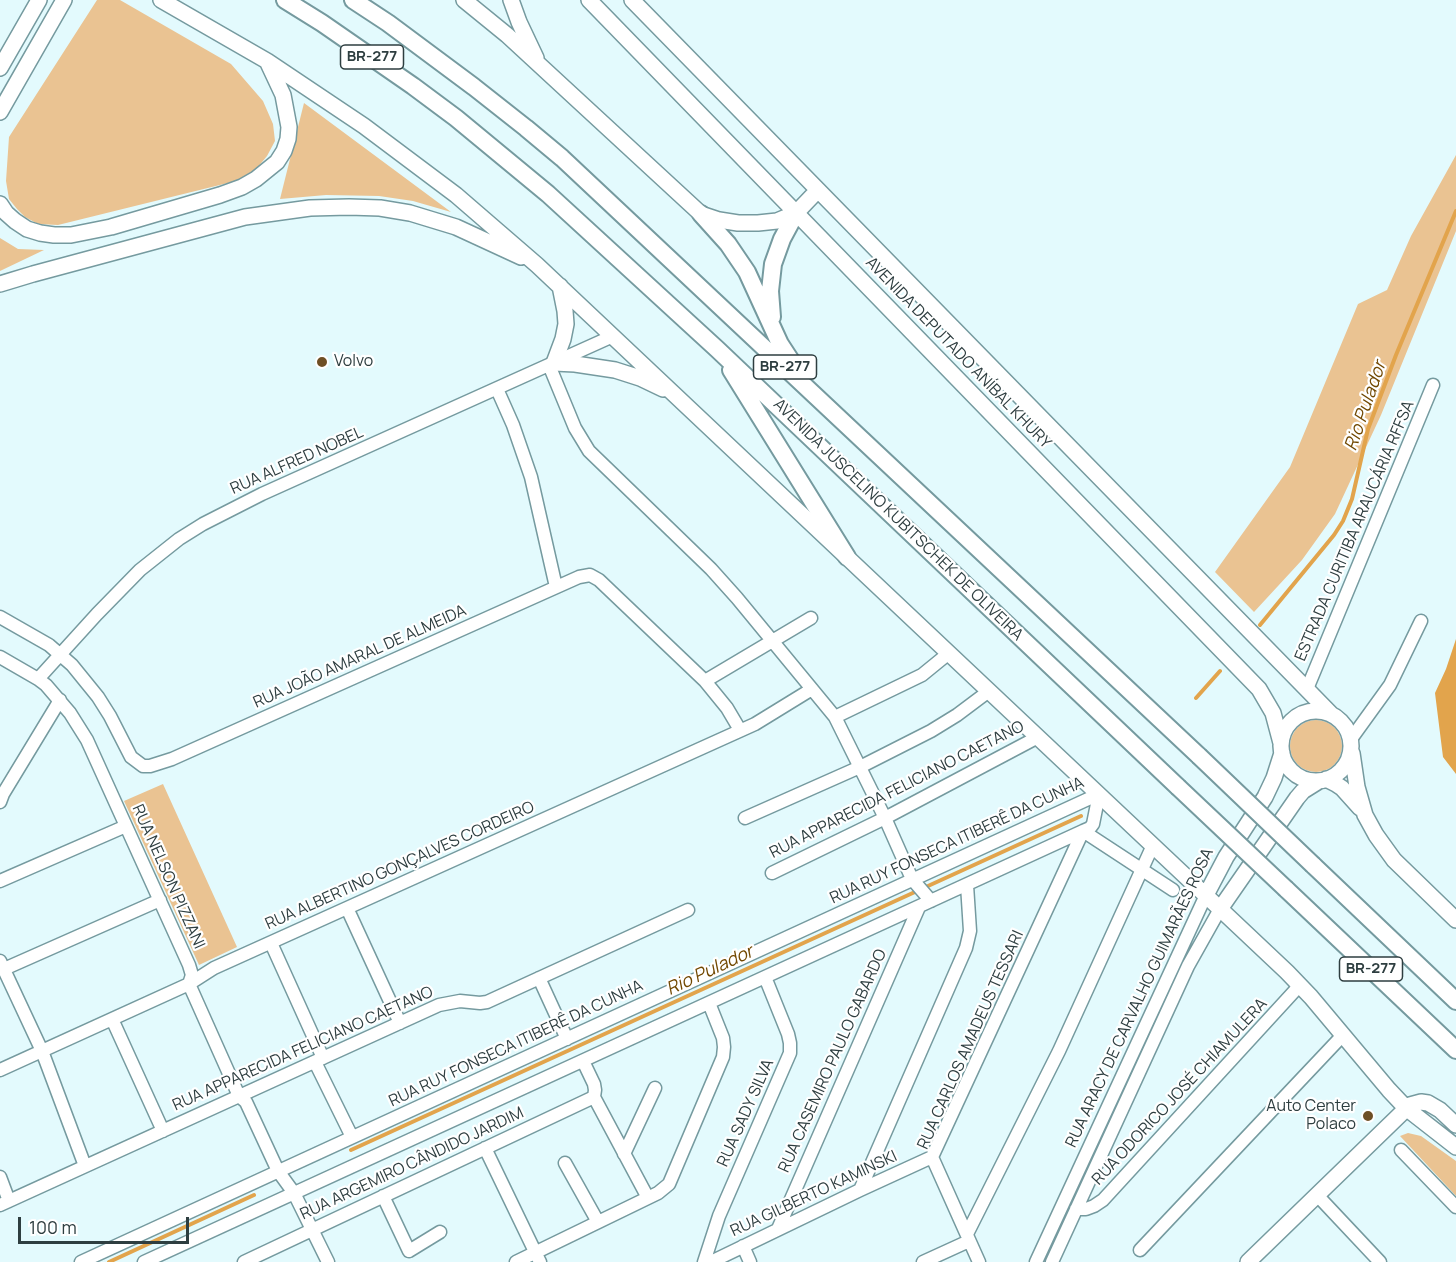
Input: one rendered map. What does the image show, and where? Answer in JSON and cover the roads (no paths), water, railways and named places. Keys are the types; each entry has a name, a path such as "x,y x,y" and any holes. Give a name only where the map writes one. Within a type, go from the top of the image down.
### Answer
{"highway":[{"name":"AVENIDA JUSCELINO KUBITSCHEK DE OLIVEIRA","path":"285,0 404,79 506,158 595,235 1456,1050"},
{"name":"AVENIDA JUSCELINO KUBITSCHEK DE OLIVEIRA","path":"353,0 474,87 562,158 1199,756 1456,1001"},
{"path":"780,344 772,318 770,291 773,264 782,239 796,213"},
{"path":"701,214 728,244 747,272 780,344 810,391"},
{"path":"717,349 847,557"}],"main road":[{"path":"0,68 39,0"},
{"path":"160,0 267,61 324,98 416,164 491,224 560,286 1206,895 1300,985 1406,1108 1456,1147"},
{"path":"464,0 507,35 701,214 738,223 777,220 796,213 818,190"},
{"path":"511,0 540,66"},
{"name":"AVENIDA DEPUTADO ANÍBAL KHURY","path":"589,0 1259,689 1273,713 1282,748"},
{"name":"AVENIDA DEPUTADO ANÍBAL KHURY","path":"632,0 1331,714"},
{"path":"0,112 63,2"},
{"path":"0,204 6,213 27,229 54,235 71,235 111,227 242,187 277,162 288,139 289,127 283,95 267,61"},
{"path":"0,284 236,219 310,208 380,208 410,213 456,227 537,265"},
{"path":"560,286 566,324 563,339 552,364 575,364 615,370 674,394"},
{"path":"1365,815 1357,787 1347,729 1340,720 1320,711 1299,716 1284,732 1282,748 1285,762 1291,771 1299,777 1323,780 1342,788 1365,815 1385,849 1456,920"},
{"path":"1323,780 1336,775 1343,769 1348,760 1351,745"},
{"name":"RUA ARACY DE CARVALHO GUIMARÃES ROSA","path":"1206,895 1226,857 1269,789 1282,748"},
{"name":"RUA ARACY DE CARVALHO GUIMARÃES ROSA","path":"1220,909 1297,798 1303,791 1323,780"},
{"path":"1248,1262 1406,1108 1415,1103 1428,1103 1440,1110 1456,1125"}],"street":[{"name":"RUA ALFRED NOBEL","path":"38,679 140,570 179,539 203,524 262,494 613,336"},
{"path":"552,364 575,428 589,451 711,569 835,717 925,904"},
{"name":"ESTRADA CURITIBA ARAUCÁRIA RFFSA","path":"1307,689 1433,386"},
{"path":"497,388 531,477 556,587"},
{"name":"RUA JOÃO AMARAL DE ALMEIDA","path":"60,654 98,697 131,757 143,766 172,759 556,587 590,575 599,580 705,681"},
{"path":"0,617 49,645 60,654"},
{"path":"740,730 727,708 705,681 811,618"},
{"path":"1351,745 1390,685 1421,621"},
{"path":"835,717 922,675 949,653"},
{"name":"RUA NELSON PIZZANI","path":"0,657 46,685 79,726 91,748 189,965 192,975 189,984 239,1096 246,1102 278,1171 294,1193 328,1262"},
{"name":"RUA ALBERTINO GONÇALVES CORDEIRO","path":"0,1070 189,984 214,968 766,718 812,689"},
{"path":"745,818 860,767 943,724 989,691"},
{"path":"0,802 60,700"},
{"name":"RUA APPARECIDA FELICIANO CAETANO","path":"772,873 885,818 1038,737"},
{"name":"RUA RUY FONSECA ITIBERÊ DA CUNHA","path":"1083,831 1093,824 1099,794"},
{"name":"RUA RUY FONSECA ITIBERÊ DA CUNHA","path":"81,1262 1099,794"},
{"path":"0,881 126,826"},
{"path":"144,1262 1083,831 1173,890"},
{"name":"RUA CARLOS AMADEUS TESSARI","path":"979,1262 932,1157 1083,831"},
{"path":"923,1262 968,1237 1059,1051 1153,845"},
{"path":"860,1190 966,948 970,932 967,885"},
{"name":"RUA ARACY DE CARVALHO GUIMARÃES ROSA","path":"1036,1262 1206,895"},
{"path":"85,1166 42,1051 2,965 160,900"},
{"name":"RUA CASEMIRO PAULO GABARDO","path":"778,1229 925,904"},
{"path":"347,908 400,1023"},
{"name":"RUA ARACY DE CARVALHO GUIMARÃES ROSA","path":"1052,1262 1188,966 1220,909"},
{"name":"RUA APPARECIDA FELICIANO CAETANO","path":"4,1203 445,1003 460,1001 484,1003 688,910"},
{"path":"271,943 352,1137"},
{"name":"RUA SADY SILVA","path":"704,1262 719,1216 790,1053 788,1034 765,977"},
{"path":"539,978 567,1039"},
{"name":"RUA ODORICO JOSÉ CHIAMULERA","path":"1076,1209 1086,1209 1103,1200 1300,985"},
{"path":"516,1262 538,1257 598,1222 664,1189 672,1178 723,1057 723,1038 710,1003"},
{"path":"112,1019 163,1131"},
{"path":"1140,1250 1343,1035"},
{"path":"583,1061 594,1084 594,1097 648,1198"},
{"path":"624,1154 655,1088"},
{"name":"RUA ARGEMIRO CÂNDIDO JARDIM","path":"244,1262 594,1097"},
{"path":"485,1148 538,1257"},
{"path":"1401,1150 1456,1207"},
{"name":"RUA GILBERTO KAMINSKI","path":"711,1262 932,1157"},
{"path":"565,1163 598,1222"},
{"path":"0,1177 4,1203"},
{"path":"1317,1195 1380,1262"},
{"path":"383,1196 409,1251 440,1232"},
{"path":"743,1246 750,1262"}],"waterway":[{"name":"Rio Pulador","path":"1260,625 1343,521 1352,499 1368,429 1456,211"},
{"name":"Rio Pulador","path":"1196,698 1220,671"},
{"name":"Rio Pulador","path":"351,1150 1081,816"},
{"name":"Rio Pulador","path":"109,1262 254,1195"}],"place":[{"name":"Volvo","path":"322,362"},
{"name":"Auto Center Polaco","path":"1368,1116"}]}
